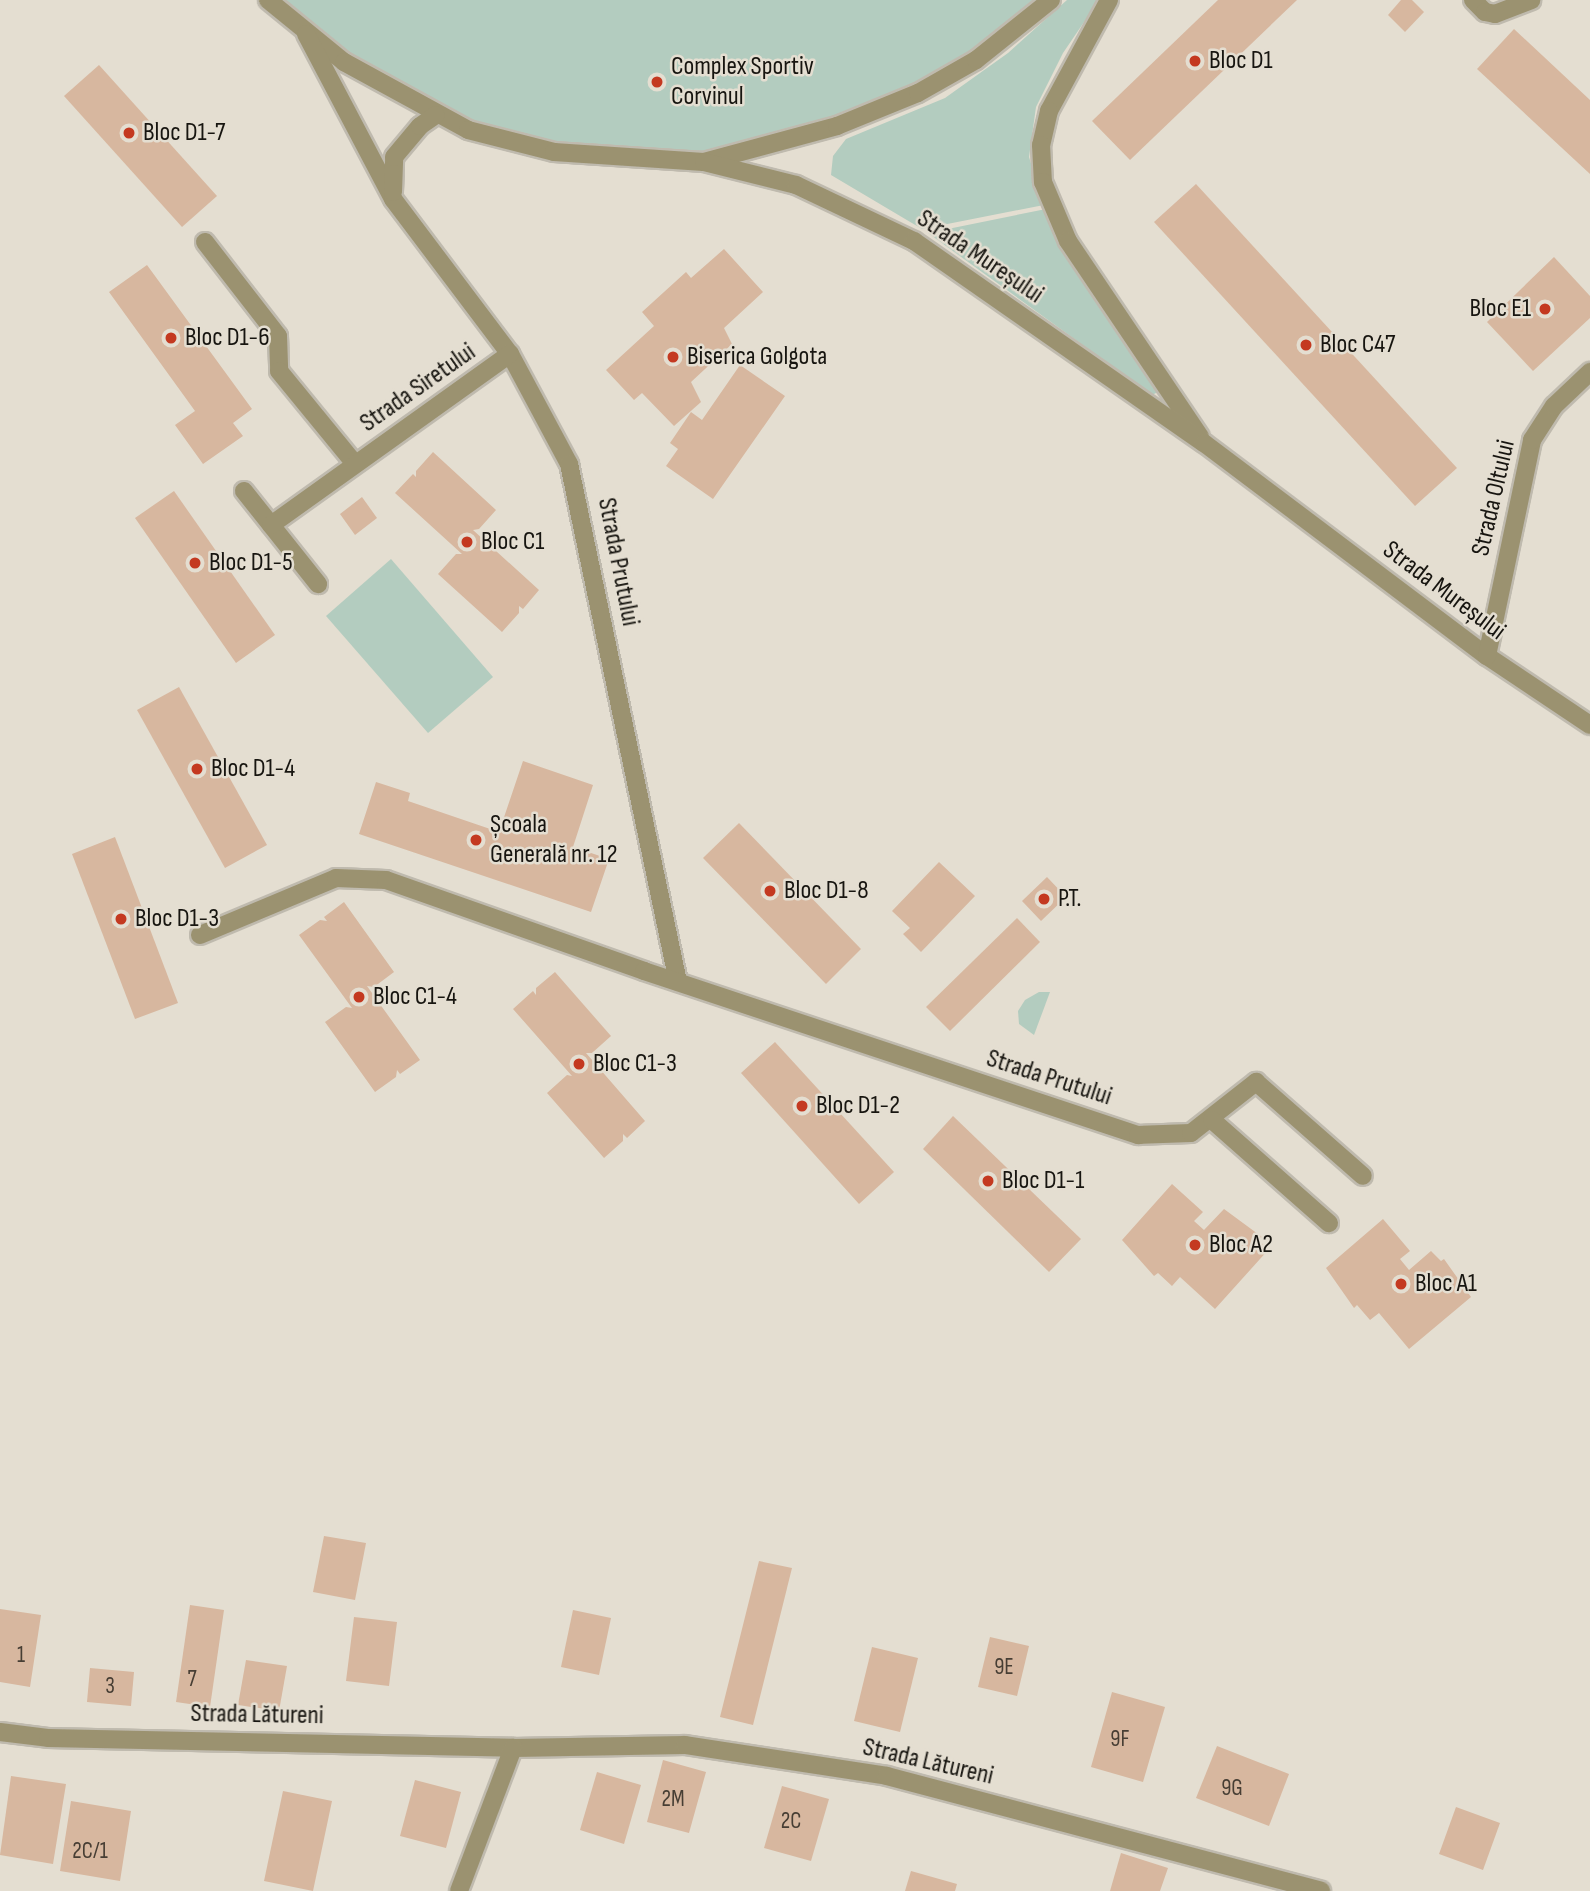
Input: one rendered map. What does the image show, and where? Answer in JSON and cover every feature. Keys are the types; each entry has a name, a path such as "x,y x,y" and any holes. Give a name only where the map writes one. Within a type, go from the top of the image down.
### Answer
{"street":[{"path":"268,0 306,34 363,74 436,115 513,144 554,152 704,162 837,126 918,93 976,60 1051,0"},
{"name":"Strada Mureșului","path":"1109,0 1049,111 1041,145 1043,182 1068,241 1204,443"},
{"path":"1473,0 1485,12 1495,15 1531,0"},
{"name":"Strada Prutului","path":"306,34 393,199 510,354 560,442 576,488 678,982"},
{"path":"393,199 394,157 420,126 436,115"},
{"name":"Strada Mureșului","path":"704,162 796,185 914,242 1204,443 1487,656 1590,725"},
{"name":"Strada Siretului","path":"205,242 278,336 279,371 355,464"},
{"name":"Strada Siretului","path":"271,525 510,354"},
{"name":"Strada Oltului","path":"1487,656 1532,440 1554,406 1590,372"},
{"path":"244,491 318,584"},
{"name":"Strada Prutului","path":"200,935 336,878 361,876 411,887 678,982 1138,1135 1191,1133 1212,1120 1256,1082 1363,1176"},
{"path":"1212,1120 1329,1223"},
{"name":"Strada Lătureni","path":"0,1732 48,1738 513,1748 685,1745 887,1776 1321,1891"},
{"path":"459,1891 513,1748"}],"green space":[{"name":"Complex Sportiv Corvinul","path":"268,0 1033,0 1006,39 918,93 704,162 599,157 436,115"},
{"path":"1067,0 1099,0 1063,53 1036,107 1029,157 1044,205 922,229 831,175 833,156 846,139 945,98 1008,53"},
{"path":"1046,209 1062,247 1157,380 1158,392 1152,395 928,233"},
{"path":"391,559 493,677 428,733 326,616"},
{"path":"1039,992 1050,992 1034,1035 1019,1024 1018,1011 1025,1000"}],"building":[{"name":"Bloc D1","path":"1218,0 1297,0 1130,160 1092,121"},
{"path":"1401,0 1412,0 1424,12 1405,32 1388,15"},
{"path":"1514,29 1590,100 1590,174 1477,69"},
{"name":"Bloc D1-7","path":"99,65 217,196 182,227 64,96"},
{"name":"Bloc C47","path":"1196,184 1457,468 1415,506 1154,222"},
{"path":"724,249 763,292 724,328 732,344 691,382 701,402 674,426 642,393 634,400 606,370 654,326 642,312 686,272 691,278"},
{"name":"Bloc E1","path":"1554,257 1590,296 1590,318 1533,371 1487,322"},
{"name":"Bloc D1-6","path":"147,265 252,409 233,423 243,436 203,464 175,425 195,411 109,292"},
{"path":"740,365 785,396 713,499 666,466 678,449 670,443 691,412 702,420"},
{"name":"Bloc C1","path":"433,452 496,510 479,529 473,530 539,590 523,609 519,606 519,613 502,632 438,574 456,554 462,554 395,493 413,474 416,477 416,471"},
{"name":"Bloc D1-5","path":"174,491 275,635 236,663 135,518"},
{"path":"362,497 377,518 355,535 340,514"},
{"name":"Bloc D1-4","path":"179,687 267,845 225,868 137,710"},
{"name":"Școala Generală nr. 12","path":"523,761 593,785 573,847 609,859 591,912 359,834 376,782 410,793 408,801 499,832"},
{"name":"Bloc D1-8","path":"739,823 861,949 826,984 703,858"},
{"name":"Bloc D1-3","path":"115,837 178,1003 135,1019 72,854"},
{"path":"939,862 975,896 921,952 903,934 910,928 892,911"},
{"name":"P.T.","path":"1047,877 1066,897 1041,921 1022,901"},
{"name":"Bloc C1-4","path":"344,902 394,972 374,987 367,986 420,1060 400,1074 397,1070 396,1077 375,1092 325,1022 346,1007 352,1008 299,935 320,920 327,921 324,917"},
{"path":"1017,918 1040,942 950,1031 926,1007"},
{"name":"Bloc C1-3","path":"555,972 611,1036 592,1053 586,1053 645,1121 627,1138 623,1134 623,1141 604,1158 547,1093 567,1075 572,1076 513,1009 533,991 536,995 536,988"},
{"name":"Bloc D1-2","path":"775,1042 894,1172 859,1204 741,1073"},
{"name":"Bloc D1-1","path":"953,1116 1081,1239 1049,1272 923,1149"},
{"name":"Bloc A2","path":"1172,1184 1203,1212 1194,1221 1204,1230 1224,1209 1262,1237 1259,1241 1269,1249 1215,1309 1180,1277 1172,1286 1158,1273 1154,1276 1122,1240"},
{"name":"Bloc A1","path":"1383,1219 1410,1251 1400,1259 1409,1270 1431,1251 1441,1261 1444,1259 1471,1297 1409,1349 1379,1313 1370,1320 1357,1305 1354,1308 1326,1268"},
{"path":"324,1536 366,1543 355,1600 313,1592"},
{"path":"759,1561 792,1568 753,1725 720,1717"},
{"path":"190,1605 224,1610 210,1707 176,1702"},
{"path":"0,1609 41,1615 30,1687 0,1682"},
{"path":"573,1610 611,1618 599,1675 561,1667"},
{"path":"354,1617 397,1622 389,1686 346,1681"},
{"path":"990,1637 1029,1646 1017,1696 978,1687"},
{"path":"872,1647 918,1658 900,1732 854,1721"},
{"path":"246,1660 287,1666 279,1711 238,1705"},
{"path":"90,1668 134,1672 131,1706 87,1702"},
{"path":"1112,1692 1165,1707 1143,1782 1091,1767"},
{"path":"1217,1746 1289,1774 1269,1826 1196,1798"},
{"path":"663,1760 706,1772 689,1833 647,1822"},
{"path":"597,1772 641,1785 624,1844 580,1830"},
{"path":"11,1776 66,1784 53,1864 0,1855"},
{"path":"415,1780 461,1792 446,1848 400,1836"},
{"path":"782,1786 829,1799 811,1861 764,1848"},
{"path":"283,1791 332,1801 313,1891 264,1881"},
{"path":"71,1801 131,1811 120,1881 60,1871"},
{"path":"1456,1807 1500,1823 1483,1870 1439,1854"},
{"path":"1121,1853 1168,1868 1160,1891 1110,1891"},
{"path":"911,1871 957,1884 955,1891 905,1891"}],"place":[{"name":"Bloc D1","path":"1195,61"},
{"name":"Complex Sportiv Corvinul","path":"657,82"},
{"name":"Bloc D1-7","path":"129,133"},
{"name":"Bloc E1","path":"1545,309"},
{"name":"Bloc D1-6","path":"171,338"},
{"name":"Bloc C47","path":"1306,345"},
{"name":"Biserica Golgota","path":"673,357"},
{"name":"Bloc C1","path":"467,542"},
{"name":"Bloc D1-5","path":"195,563"},
{"name":"Bloc D1-4","path":"197,769"},
{"name":"Școala Generală nr. 12","path":"476,840"},
{"name":"Bloc D1-8","path":"770,891"},
{"name":"P.T.","path":"1044,899"},
{"name":"Bloc D1-3","path":"121,919"},
{"name":"Bloc C1-4","path":"359,997"},
{"name":"Bloc C1-3","path":"579,1064"},
{"name":"Bloc D1-2","path":"802,1106"},
{"name":"Bloc D1-1","path":"988,1181"},
{"name":"Bloc A2","path":"1195,1245"},
{"name":"Bloc A1","path":"1401,1284"}]}
